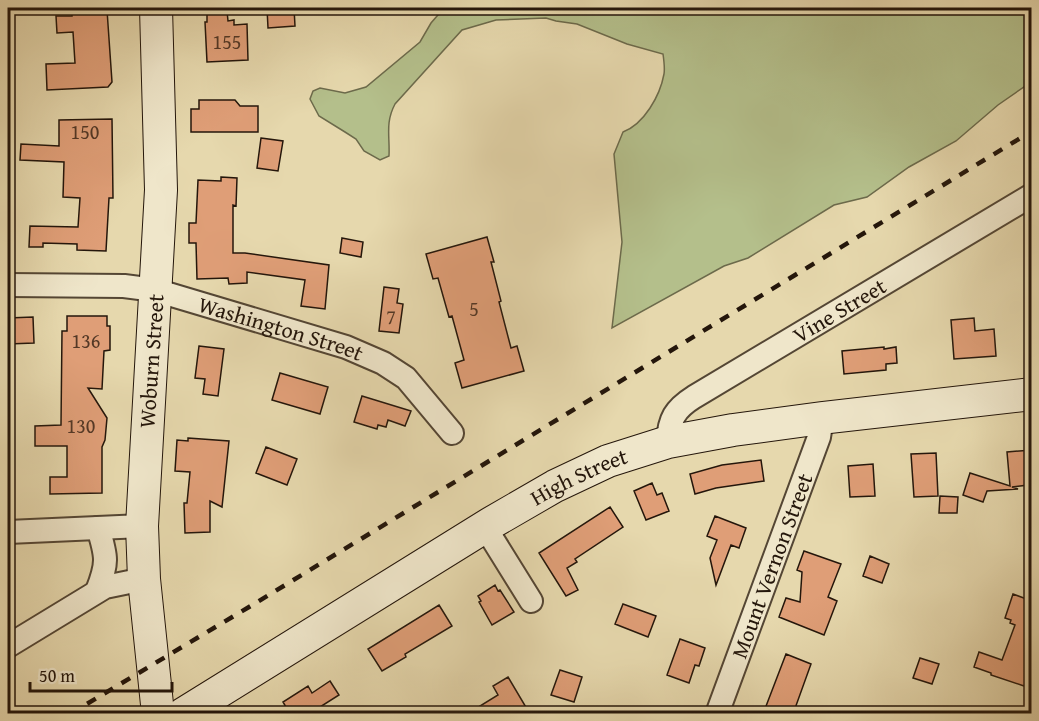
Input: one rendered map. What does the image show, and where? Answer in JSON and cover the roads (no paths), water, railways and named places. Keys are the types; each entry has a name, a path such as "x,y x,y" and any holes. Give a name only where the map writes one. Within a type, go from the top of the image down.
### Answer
{"street":[{"name":"Woburn Street","path":"156,8 161,152 142,526 144,579 158,714"},
{"name":"Vine Street","path":"668,442 671,422 679,409 690,399 1032,195"},
{"name":"Washington Street","path":"8,285 124,286 155,290 346,348 400,372 452,433"},
{"name":"High Street","path":"183,714 485,527 591,468 668,442 722,432 1032,394"},
{"name":"Mount Vernon Street","path":"717,714 819,437 822,418"},
{"path":"8,532 142,526"},
{"path":"485,527 531,601"},
{"path":"97,591 104,572 106,557 98,528"},
{"path":"8,646 97,591 110,585 144,579"}],"railway":[{"path":"70,714 1032,131"}]}
